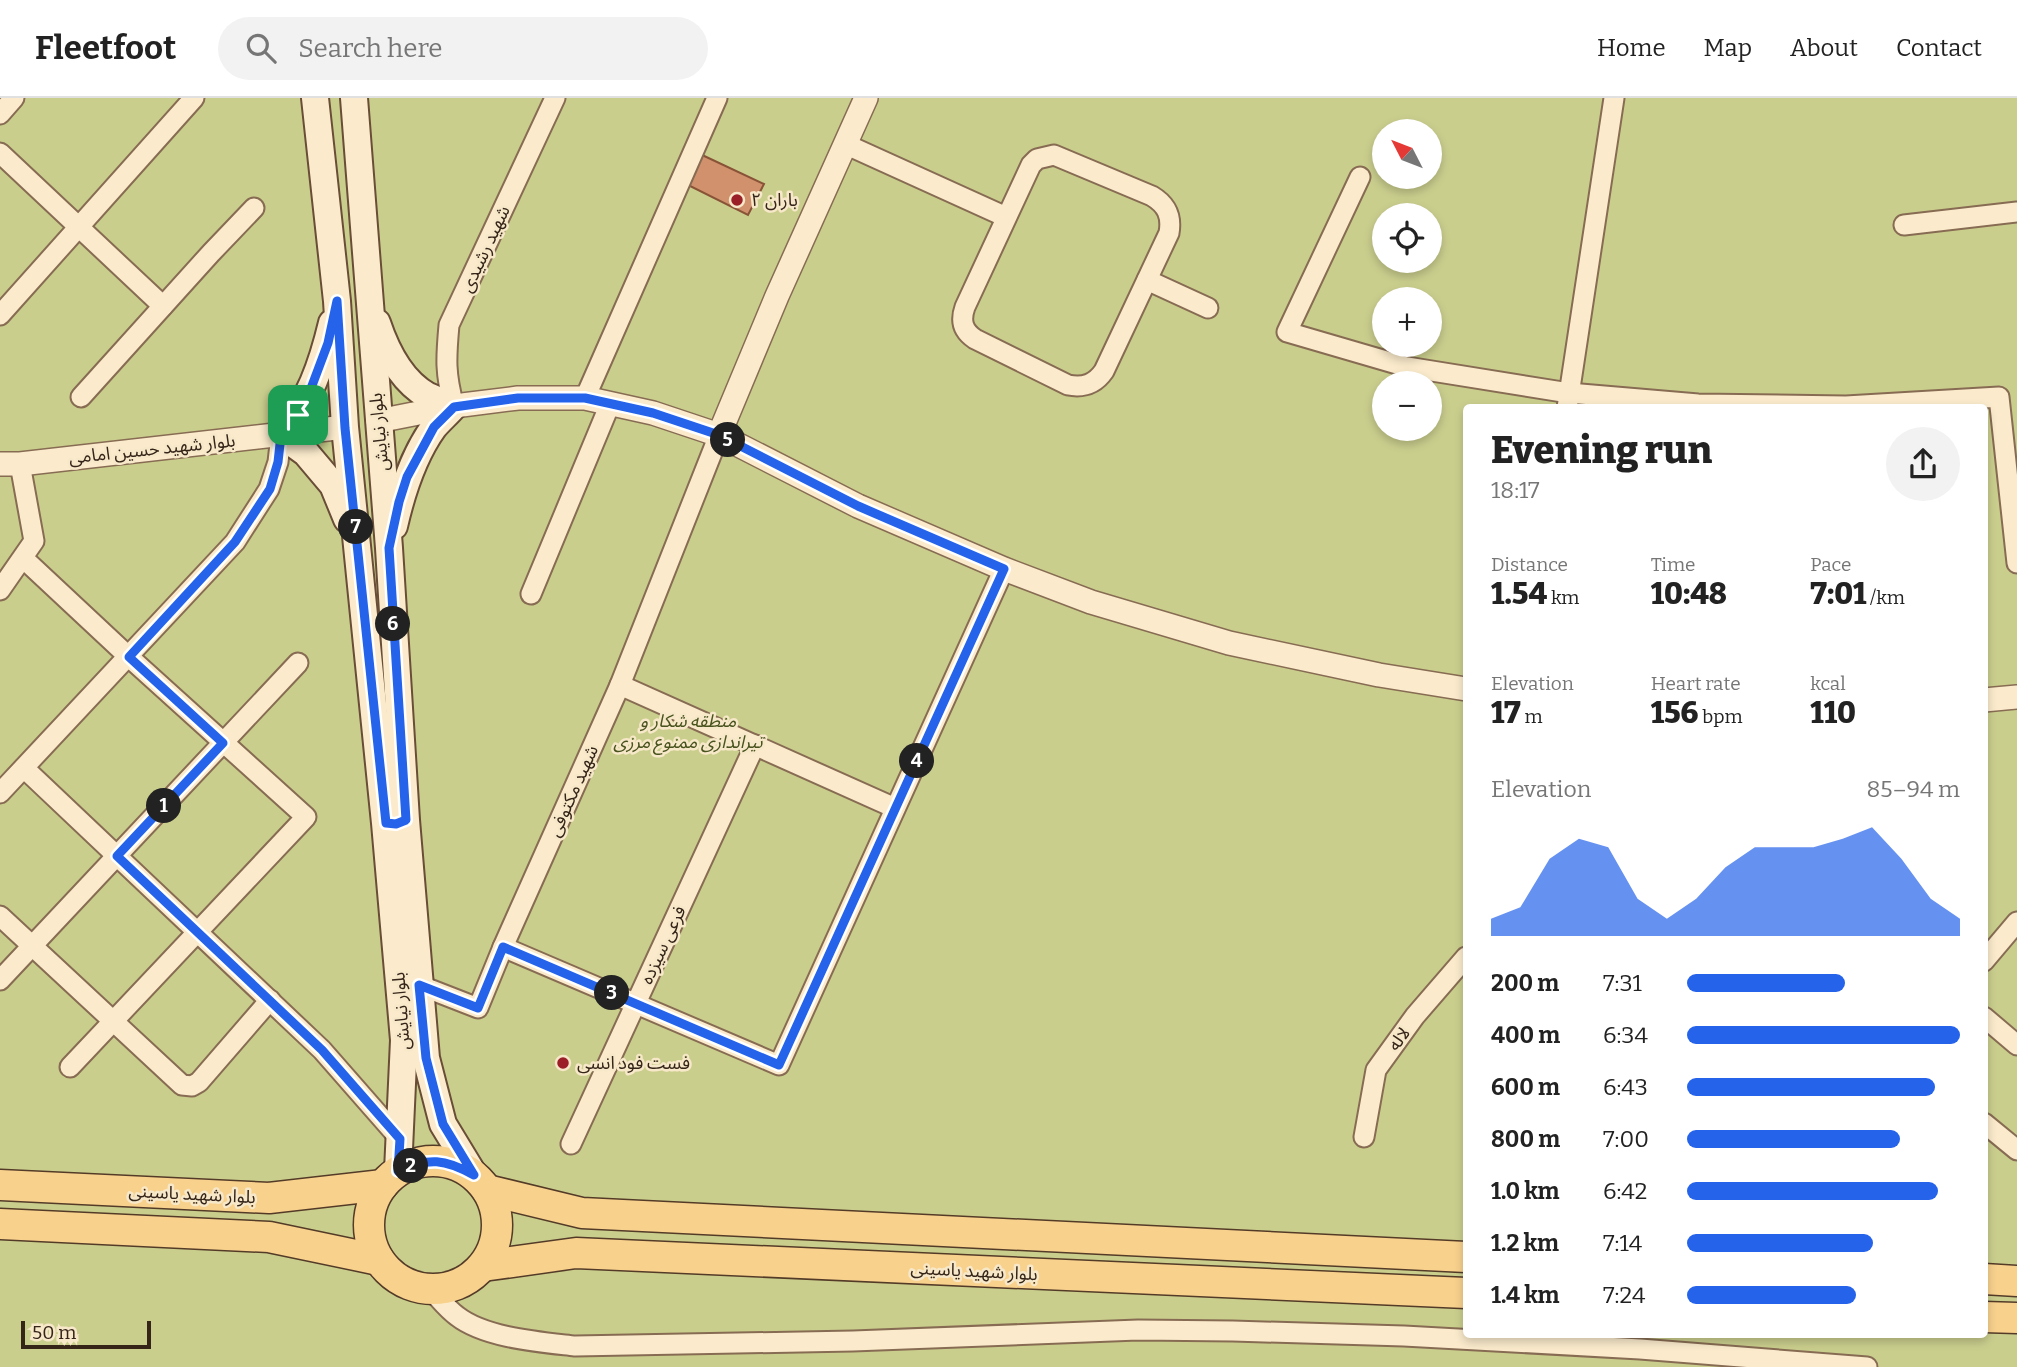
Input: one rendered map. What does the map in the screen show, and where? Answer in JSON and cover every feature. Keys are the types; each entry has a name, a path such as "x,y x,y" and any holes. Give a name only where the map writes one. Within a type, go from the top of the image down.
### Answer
{"main road":[{"name":"بلوار نیایش","path":"315,98 337,301 345,428 400,869 404,1040 400,1139 391,1178"},
{"name":"بلوار نیایش","path":"354,98 389,548 396,821"},
{"path":"368,297 382,337 396,365 410,382 427,395 454,407 434,427 407,477 389,548"},
{"path":"337,301 328,343 310,391 298,415 281,435 306,453 333,485 359,553"},
{"name":"بلوار نیایش","path":"400,869 419,985 426,1058 443,1124 481,1183"},
{"path":"481,1183 495,1209 497,1228 493,1248 483,1266 468,1279 449,1287 429,1289 410,1285 393,1275 379,1260 371,1242 369,1222 373,1202 391,1178 417,1163 437,1161 456,1165 481,1183 582,1213 1463,1257"},
{"name":"بلوار شهید یاسینی","path":"0,1185 269,1198 391,1178"},
{"path":"0,1224 269,1237 379,1260"},
{"name":"بلوار شهید یاسینی","path":"483,1266 576,1252 1463,1293"},
{"path":"1988,1279 2017,1280"},
{"path":"1988,1317 2017,1318"}],"street":[{"path":"0,114 14,98"},
{"path":"0,315 194,98"},
{"name":"شهید رشیدی","path":"454,407 446,365 449,325 555,98"},
{"path":"585,398 717,98"},
{"path":"719,435 777,296 866,98"},
{"path":"1568,400 1614,98"},
{"path":"845,144 1006,217"},
{"path":"0,153 163,306"},
{"path":"1045,156 1062,158 1152,196 1166,207 1170,215 1169,233 1104,371 1093,383 1085,386 1069,385 975,340 965,329 962,322 965,307 1006,217 1031,164 1045,156"},
{"path":"1360,177 1287,332 1407,367 1568,400 1655,404"},
{"path":"81,397 254,208"},
{"path":"1904,225 2017,212"},
{"path":"1147,280 1208,308"},
{"path":"1886,404 2008,395 2017,564"},
{"path":"378,421 518,398 585,398 653,413 719,435 858,506 1004,569 1091,602 1229,643 1379,676 1463,689"},
{"path":"531,594 610,404"},
{"name":"بلوار شهید حسین امامی","path":"10,464 345,428"},
{"path":"0,793 235,542 270,489 278,462 281,435"},
{"name":"شهید مکتوفی","path":"419,985 478,1008 620,685 719,435"},
{"path":"0,590 34,541 10,464"},
{"path":"23,558 306,817 70,1067"},
{"path":"503,947 779,1065 1004,569"},
{"path":"0,980 299,663"},
{"path":"620,685 895,808"},
{"path":"1988,700 2017,697"},
{"name":"فرعی سیزده","path":"571,1144 755,745"},
{"path":"24,768 322,1050 400,1139"},
{"path":"0,916 183,1085 192,1086 199,1082 270,1000"},
{"path":"1988,956 2017,922"},
{"name":"لاله","path":"1364,1137 1376,1070 1415,1016 1463,960"},
{"path":"1988,1020 2017,1045"},
{"path":"1988,1126 2017,1150"},
{"path":"429,1289 458,1317 480,1329 534,1341 575,1346 853,1341 1138,1330 1233,1331 1404,1336 1640,1349 1867,1367"}],"green space":[{"name":"منطقه شکار و تیراندازی ممنوع مرزی","path":"0,98 2017,98 2017,1367 0,1367"}],"building":[{"name":"باران ۲","path":"700,154 764,184 748,215 688,185"}],"place":[{"name":"باران ۲","path":"737,200"},
{"name":"فست فود انسی","path":"563,1063"}],"route":[{"path":"337,301 345,428 386,823 390,824 406,820 389,548 407,477 434,427 454,407 518,398 585,398 653,413 719,435 858,506 1004,569 779,1065 503,947 478,1008 419,985 426,1058 443,1124 474,1175 456,1165 437,1161 417,1163 398,1171 400,1139 356,1087 322,1050 117,856 223,743 129,657 235,542 270,489 278,462 281,435 298,415 328,343 337,301"}]}
